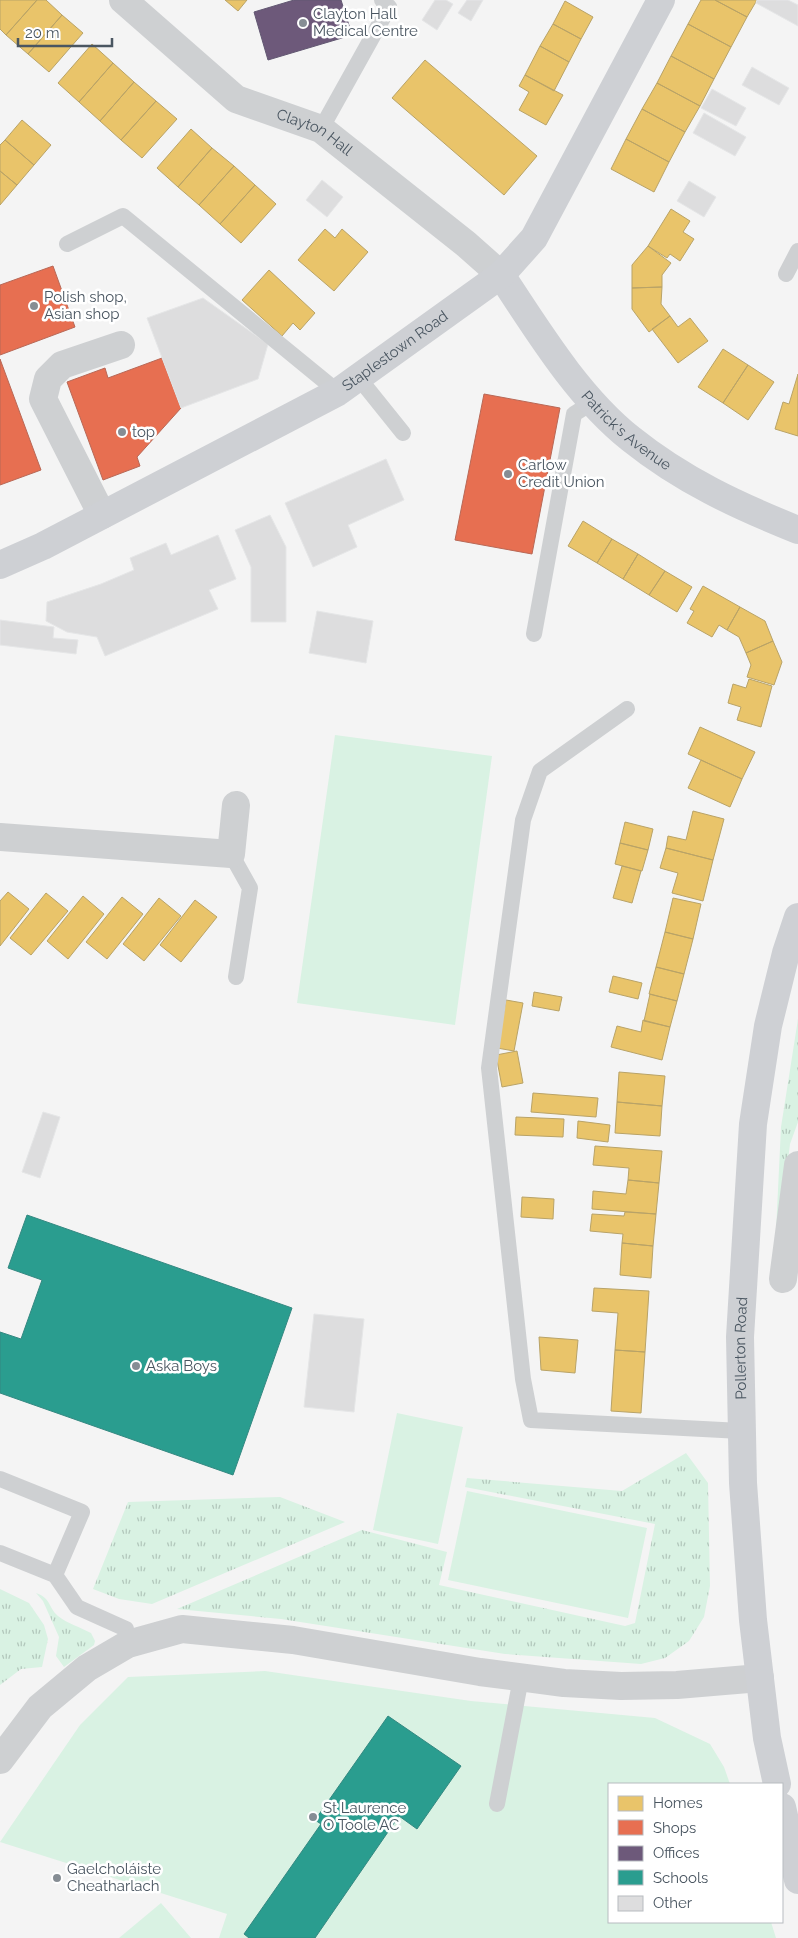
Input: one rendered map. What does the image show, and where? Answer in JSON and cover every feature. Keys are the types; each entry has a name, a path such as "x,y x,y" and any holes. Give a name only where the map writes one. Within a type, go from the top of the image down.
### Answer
{"main road":[{"name":"Staplestown Road","path":"0,565 43,546 348,385 501,275 534,238 661,0"},
{"name":"Patrick's Avenue","path":"501,275 558,359 593,402 630,438 671,469 713,494 798,530"},
{"name":"Pollerton Road","path":"777,1783 767,1738 752,1610 743,1483 740,1337 753,1124 768,1026 792,954 798,917"},
{"path":"783,1812 798,1880"}],"street":[{"name":"Clayton Hall","path":"123,0 236,99 321,129 466,244 501,275"},
{"path":"102,515 42,399 48,379 62,364 120,345"},
{"path":"0,837 230,854 236,805"},
{"path":"783,1279 798,1165"},
{"path":"0,1760 40,1707 87,1668 128,1644 182,1629 293,1640 480,1672 564,1683 621,1686 676,1685 760,1678"}],"lane":[{"path":"321,129 389,7 382,0"},
{"path":"67,244 123,216 348,385 404,433"},
{"path":"786,274 798,251"},
{"path":"534,634 574,414 593,402"},
{"path":"626,709 540,771 523,820 489,1068 523,1379 530,1420 741,1431"},
{"path":"230,854 250,888 236,977"},
{"path":"0,1479 82,1512 55,1575"},
{"path":"0,1553 55,1575 77,1607 126,1628 128,1644"},
{"path":"497,1804 521,1678"}],"green space":[{"path":"335,735 492,756 455,1025 297,1003"},
{"path":"798,1019 798,1122 790,1144 774,1273 781,1127"},
{"path":"397,1413 463,1427 438,1544 373,1530"},
{"path":"686,1453 708,1483 710,1586 704,1617 689,1641 665,1658 641,1664 505,1654 281,1619 177,1609 362,1530 447,1552 439,1585 625,1626 635,1623 655,1524 465,1487 467,1478 622,1491"},
{"path":"467,1491 647,1528 628,1618 448,1580"},
{"path":"280,1497 345,1522 152,1604 119,1599 93,1589 128,1502"},
{"path":"0,1589 29,1603 44,1625 48,1639 42,1667 21,1669 0,1685"},
{"path":"36,1593 47,1600 58,1616 91,1633 95,1641 94,1645 64,1667 56,1656 59,1637 43,1601"},
{"name":"St Laurence O Toole AC","path":"265,1671 471,1701 655,1718 710,1744 724,1767 730,1783 608,1783 608,1923 771,1923 776,1938 219,1938 227,1914 0,1842 80,1725 128,1677"},
{"path":"161,1903 191,1938 119,1938"}],"building: Homes":[{"path":"0,0 37,0 6,35 0,29"},
{"path":"37,0 46,0 62,15 28,54 6,35"},
{"path":"225,0 247,0 238,11"},
{"path":"701,0 715,0 747,17 731,47 688,24"},
{"path":"715,0 757,0 747,17"},
{"path":"565,1 593,17 581,39 553,24"},
{"path":"62,15 83,33 49,72 28,54"},
{"path":"553,24 581,39 569,62 540,46"},
{"path":"688,24 731,47 714,79 671,56"},
{"path":"92,44 113,63 79,102 58,83"},
{"path":"540,46 569,62 554,91 525,75"},
{"path":"671,56 714,79 700,106 657,83"},
{"path":"425,60 537,156 504,195 392,98"},
{"path":"113,63 134,82 100,121 79,102"},
{"path":"525,75 563,95 546,125 519,110 529,92 519,86"},
{"path":"134,82 156,101 121,140 100,121"},
{"path":"657,83 700,106 685,132 642,109"},
{"path":"156,101 177,119 142,158 121,140"},
{"path":"642,109 685,132 669,162 626,139"},
{"path":"22,120 51,145 34,165 5,140"},
{"path":"191,129 212,148 178,187 157,168"},
{"path":"626,139 669,162 654,192 611,169"},
{"path":"5,140 34,165 17,185 0,171 0,145"},
{"path":"212,148 234,166 199,205 178,187"},
{"path":"234,166 255,185 220,224 199,205"},
{"path":"0,171 17,185 0,205"},
{"path":"255,185 276,204 241,243 220,224"},
{"path":"671,209 690,221 683,232 694,239 680,261 670,254 667,258 648,246"},
{"path":"325,229 335,238 342,229 368,252 334,291 298,260"},
{"path":"648,246 671,263 662,275 662,287 632,288 632,265"},
{"path":"269,270 315,313 300,330 293,323 282,336 242,300"},
{"path":"662,287 661,304 670,316 649,332 632,309 632,288"},
{"path":"670,316 678,327 690,318 708,341 678,363 652,329"},
{"path":"723,349 748,365 723,403 698,387"},
{"path":"748,365 774,382 748,420 723,403"},
{"path":"798,374 798,436 775,429 783,402 789,404"},
{"path":"583,521 612,539 597,563 568,546"},
{"path":"612,539 638,554 623,579 597,563"},
{"path":"638,554 665,571 649,595 623,579"},
{"path":"665,571 692,587 677,612 649,595"},
{"path":"703,586 740,607 727,630 719,625 712,637 687,623 694,611 690,609"},
{"path":"740,607 765,621 773,641 746,653 739,637 727,630"},
{"path":"773,641 782,662 774,685 747,677 751,665 746,653"},
{"path":"749,679 772,686 761,727 737,720 741,707 728,703 733,684 746,688"},
{"path":"700,727 755,752 742,779 688,754"},
{"path":"701,760 742,779 730,807 688,788"},
{"path":"693,811 724,819 713,860 666,848 668,836 686,840"},
{"path":"625,822 653,829 648,850 620,843"},
{"path":"620,843 648,850 642,871 615,864"},
{"path":"666,848 713,860 703,901 672,893 678,873 660,868"},
{"path":"622,866 641,871 632,903 613,898"},
{"path":"8,892 29,909 0,946 0,901"},
{"path":"46,893 68,911 31,955 10,938"},
{"path":"83,896 104,914 68,959 47,941"},
{"path":"122,897 143,914 107,959 86,942"},
{"path":"159,898 181,916 144,961 123,944"},
{"path":"673,898 701,904 693,939 665,932"},
{"path":"195,900 217,917 181,962 160,945"},
{"path":"665,932 693,939 684,974 656,967"},
{"path":"656,967 684,974 677,1001 649,994"},
{"path":"613,976 642,983 638,999 609,992"},
{"path":"534,992 562,997 559,1011 532,1006"},
{"path":"650,994 677,1001 670,1027 644,1021"},
{"path":"506,1000 523,1003 514,1051 497,1048"},
{"path":"643,1020 670,1027 662,1060 611,1047 617,1026 641,1032"},
{"path":"517,1051 523,1083 502,1087 496,1055"},
{"path":"619,1072 665,1076 662,1106 617,1102"},
{"path":"533,1093 598,1098 596,1117 531,1112"},
{"path":"617,1102 662,1106 660,1136 615,1133"},
{"path":"516,1117 564,1119 563,1137 515,1135"},
{"path":"578,1121 610,1125 608,1142 577,1138"},
{"path":"595,1146 662,1151 659,1183 628,1180 629,1168 593,1165"},
{"path":"628,1180 659,1183 656,1214 592,1209 593,1191 626,1194"},
{"path":"522,1197 554,1199 553,1219 521,1217"},
{"path":"625,1212 656,1214 653,1246 622,1243 623,1234 590,1231 592,1214 624,1216"},
{"path":"622,1243 653,1246 651,1278 620,1275"},
{"path":"594,1288 649,1291 645,1352 615,1350 618,1313 592,1311"},
{"path":"539,1337 578,1340 575,1373 541,1370"},
{"path":"615,1350 645,1352 641,1413 611,1411"}],"building: Shops":[{"name":"Polish shop, Asian shop","path":"53,266 75,327 0,355 0,285"},
{"name":"top","path":"162,358 181,408 137,457 140,466 103,480 67,382 105,368 108,378"},
{"path":"0,359 41,470 0,485"},
{"name":"Carlow Credit Union","path":"484,394 560,408 532,554 455,540"}],"building: Offices":[{"name":"Clayton Hall Medical Centre","path":"294,0 341,0 352,35 268,60 254,12"}],"building: Schools":[{"name":"Aska Boys","path":"27,1215 292,1308 233,1475 0,1393 0,1332 21,1339 42,1280 8,1268"},
{"path":"388,1716 461,1766 417,1829 399,1816 315,1938 249,1938 244,1934 321,1824 315,1820"}],"building: Other":[{"path":"435,0 446,0 453,4 437,30 422,20"},
{"path":"467,0 483,0 471,21 458,13"},
{"path":"757,0 788,0 798,5 798,26 756,3"},
{"path":"752,67 789,88 779,105 742,85"},
{"path":"712,89 746,108 736,126 701,108"},
{"path":"704,113 746,137 735,156 693,133"},
{"path":"322,180 343,197 327,217 306,200"},
{"path":"689,181 716,197 704,217 677,201"},
{"path":"203,298 268,344 258,379 181,408 147,318"},
{"path":"386,459 404,500 348,525 357,547 313,567 285,503"},
{"path":"270,515 286,547 286,622 251,622 251,567 235,530"},
{"path":"218,535 236,579 209,590 218,609 105,656 97,637 67,632 46,621 47,602 101,584 134,570 130,558 166,543 171,555"},
{"path":"317,611 373,621 366,663 309,653"},
{"path":"0,620 54,627 53,638 78,640 76,654 0,645"},
{"path":"43,1112 60,1117 40,1178 22,1172"},
{"path":"314,1314 364,1319 354,1412 304,1407"}],"place":[{"name":"Clayton Hall Medical Centre","path":"303,23"},
{"name":"Polish shop, Asian shop","path":"34,306"},
{"name":"top","path":"122,432"},
{"name":"Carlow Credit Union","path":"508,474"},
{"name":"Aska Boys","path":"136,1366"},
{"name":"St Laurence O Toole AC","path":"313,1817"},
{"name":"Gaelcholáiste Cheatharlach","path":"57,1878"}]}
